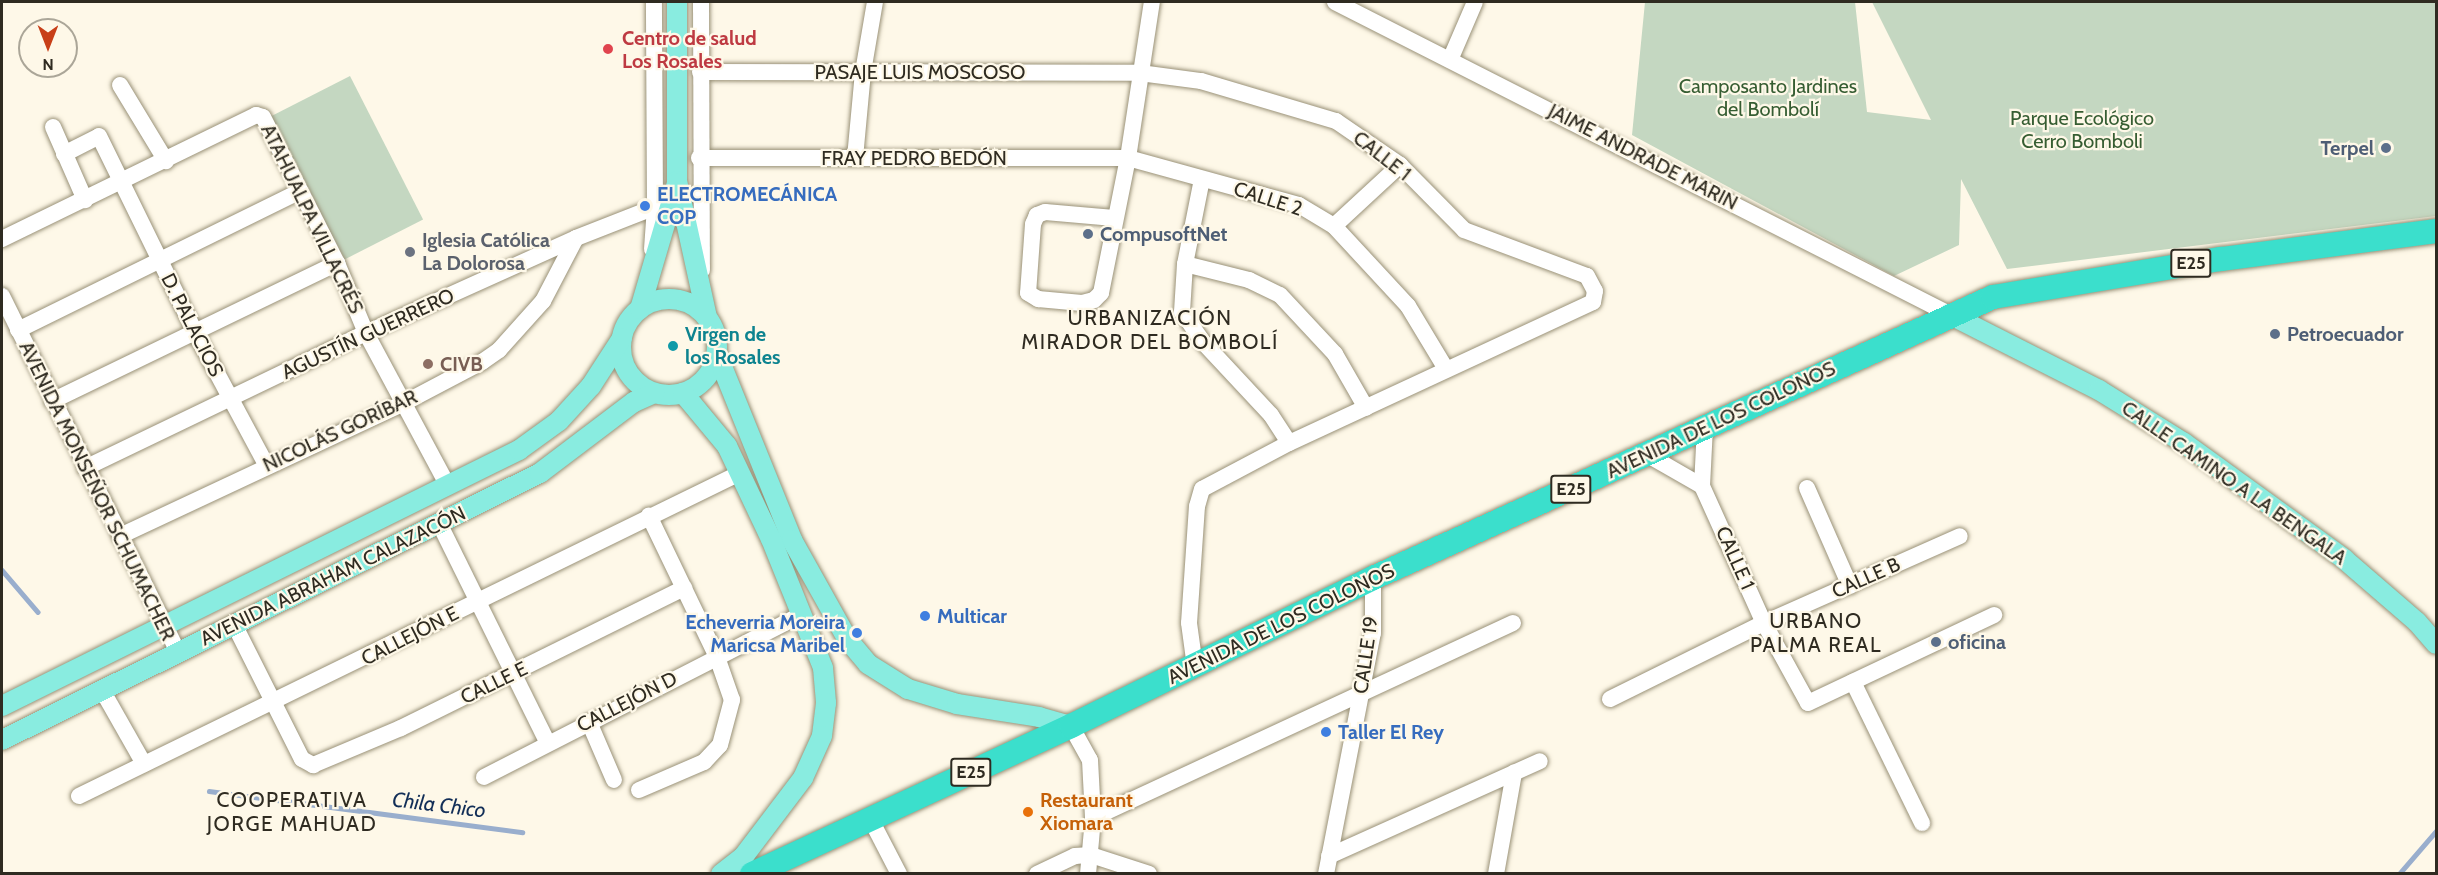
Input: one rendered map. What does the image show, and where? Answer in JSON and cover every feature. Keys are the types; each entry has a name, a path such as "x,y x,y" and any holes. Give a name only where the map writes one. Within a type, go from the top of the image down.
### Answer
{"highway":[{"name":"AVENIDA DE LOS COLONOS","path":"752,873 1195,667 1372,578 1648,455 1949,314 1993,297 2067,282 2436,231"}],"main road":[{"path":"677,2 677,181 702,286 707,318 716,335 717,354 792,540 848,640 868,664 908,689 957,704 1039,717 1071,726"},
{"path":"640,309 677,181"},
{"path":"707,318 694,306 670,299 640,309 629,320 621,339 625,368 632,378 654,393 682,393 703,381 717,354"},
{"name":"CALLE CAMINO A LA BENGALA","path":"1949,314 2099,390 2184,443 2344,559 2417,622 2436,644"},
{"name":"AVENIDA ABRAHAM CALAZACÓN","path":"2,706 519,450 559,421 591,386 621,339"},
{"name":"AVENIDA ABRAHAM CALAZACÓN","path":"2,740 540,473 634,402 654,393"},
{"path":"682,393 727,446 740,473 803,614 823,668 826,703 822,736 803,778 773,821 743,857 721,873"}],"street":[{"path":"649,273 655,207 654,2"},
{"path":"701,2 699,158 702,286"},
{"path":"855,158 863,72 875,2"},
{"path":"1114,219 1045,213 1037,215 1033,224 1029,292 1038,299 1082,303 1098,298 1128,158 1152,2"},
{"name":"JAIME ANDRADE MARIN","path":"1335,2 1949,314"},
{"path":"1450,60 1475,2"},
{"name":"PASAJE LUIS MOSCOSO","path":"700,72 1140,74"},
{"name":"CALLE 1","path":"1140,74 1201,81 1336,121 1400,165 1464,230 1587,276 1596,291 1593,302 1446,369"},
{"path":"2,239 166,161 120,85"},
{"name":"ATAHUALPA VILLACRÉS","path":"166,161 256,115 268,121 300,191 337,262 366,333 406,402 448,486"},
{"path":"52,127 85,200"},
{"name":"D. PALACIOS","path":"64,154 99,136 123,182 158,260 267,466"},
{"name":"FRAY PEDRO BEDÓN","path":"699,158 1128,158"},
{"name":"CALLE 2","path":"1128,158 1299,205 1334,226 1408,306 1446,369"},
{"path":"1334,226 1400,165"},
{"path":"1202,179 1185,264 1181,304 1185,320 1271,415 1289,443"},
{"path":"18,330 300,191"},
{"name":"AGUSTÍN GUERRERO","path":"85,468 366,333 576,238 655,207"},
{"name":"NICOLÁS GORÍBAR","path":"120,536 406,402 500,350 543,301 576,238"},
{"path":"52,401 337,262"},
{"path":"1185,264 1249,280 1280,295 1335,354 1366,408"},
{"name":"AVENIDA MONSEÑOR SCHUMACHER","path":"2,296 85,468 178,652"},
{"path":"1195,667 1189,622 1197,506 1202,489 1289,443 1446,369"},
{"name":"CALLE 1","path":"1705,427 1702,486 1764,622 1808,703 1994,615"},
{"path":"1648,455 1702,486"},
{"name":"CALLEJÓN E","path":"79,796 275,704 649,516 740,473"},
{"path":"1807,488 1850,586"},
{"path":"639,790 704,762 720,745 732,700 717,657 649,516"},
{"path":"440,524 547,742"},
{"name":"CALLE B","path":"1610,699 1764,622 1960,536"},
{"name":"CALLE 19","path":"1326,873 1374,633 1372,578"},
{"name":"CALLE E","path":"275,704 302,759 313,765 323,763 514,673 684,588"},
{"name":"CALLEJÓN D","path":"484,777 547,742 803,614"},
{"path":"1093,818 1513,622"},
{"path":"234,624 275,704"},
{"path":"1853,682 1922,823"},
{"path":"102,690 144,764"},
{"path":"589,722 614,780"},
{"path":"1071,726 1090,760 1093,818 1088,873"},
{"path":"1329,856 1540,761"},
{"path":"1496,873 1514,773"},
{"path":"870,818 899,873"},
{"path":"1037,873 1075,856 1091,855 1149,873"}],"green space":[{"name":"Parque Ecológico Cerro Bomboli","path":"1645,2 1855,2 1867,112 1931,120 1872,2 2436,2 2436,216 2007,269 1961,179 1959,245 1894,276 1632,135"},
{"path":"350,76 423,219 345,259 272,116"}],"waterway":[{"name":"Chila Chico","path":"2,570 38,612"},
{"name":"Chila Chico","path":"209,791 522,832"},
{"name":"Chila Chico","path":"2399,874 2436,831"}],"place":[{"name":"Centro de salud Los Rosales","path":"608,49"},
{"name":"Terpel","path":"2386,148"},
{"name":"ELECTROMECÁNICA COP","path":"645,206"},
{"name":"CompusoftNet","path":"1088,234"},
{"name":"Iglesia Católica La Dolorosa","path":"410,252"},
{"name":"Petroecuador","path":"2275,334"},
{"name":"Virgen de los Rosales","path":"673,346"},
{"name":"CIVB","path":"428,364"},
{"name":"Multicar","path":"925,616"},
{"name":"Echeverria Moreira Maricsa Maribel","path":"857,633"},
{"name":"oficina","path":"1936,642"},
{"name":"Taller El Rey","path":"1326,732"},
{"name":"Restaurant Xiomara","path":"1028,812"}],"district":[{"name":"URBANIZACIÓN MIRADOR DEL BOMBOLÍ","path":"1150,330"},
{"name":"URBANO PALMA REAL","path":"1816,633"},
{"name":"COOPERATIVA JORGE MAHUAD","path":"292,812"}],"park label":[{"name":"Camposanto Jardines del Bombolí","path":"1768,98"}]}
